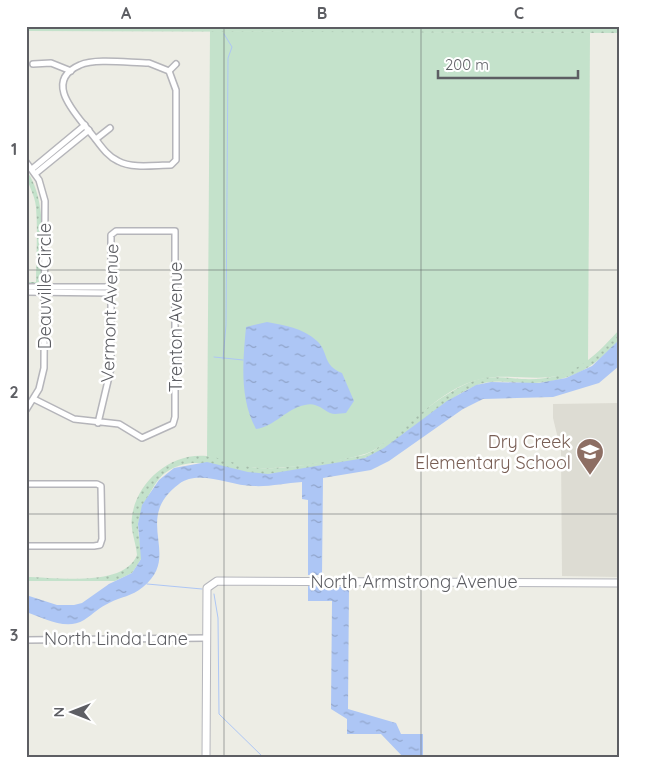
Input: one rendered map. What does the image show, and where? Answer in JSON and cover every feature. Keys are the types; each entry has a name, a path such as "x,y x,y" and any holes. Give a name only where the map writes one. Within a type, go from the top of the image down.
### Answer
{"street":[{"path":"34,64 51,63 71,71"},
{"path":"89,63 149,64 169,71 176,90 174,163 130,164 117,160 108,154 86,128 69,107 64,96 64,82 71,71 89,63"},
{"path":"169,71 176,64"},
{"path":"33,172 86,128"},
{"path":"96,139 110,128"},
{"name":"Deauville Circle","path":"26,162 33,172 45,201 44,368 34,399 26,410"},
{"name":"Vermont Avenue","path":"98,423 111,368 113,232 175,231"},
{"name":"Trenton Avenue","path":"98,423 120,424 145,438 174,422 175,231"},
{"path":"26,287 45,290"},
{"path":"26,292 45,290 111,290"},
{"path":"34,399 74,419 98,423"},
{"path":"26,484 98,484 101,486 102,539 100,545 26,546"},
{"name":"North Armstrong Avenue","path":"206,638 207,588 216,581 619,582"},
{"path":"206,638 206,758"},
{"name":"North Linda Lane","path":"26,640 206,638"}],"shaded area":[{"name":"Dry Creek Elementary School","path":"619,403 619,577 562,576 561,451 553,418 553,404"}],"green space":[{"path":"26,27 619,29 619,33 26,31"},
{"path":"210,31 590,33 588,362 576,370 563,375 535,378 494,377 466,384 439,400 387,441 366,454 318,464 269,468 233,464 207,456"},
{"path":"26,170 33,181 37,194 42,223 41,280 36,284 26,284 26,282 36,282 37,216"},
{"path":"619,330 619,340 609,351 577,374 538,383 493,382 475,386 444,404 385,448 370,456 354,461 268,474 255,474 203,463 177,466 161,477 144,505 138,526 141,559 132,573 115,581 26,581 26,577 70,579 104,576 118,572 130,565 137,555 132,531 132,517 135,504 140,492 148,481 169,464 194,456 207,456 252,467 283,468 364,455 386,442 435,402 462,386 487,378 538,379 565,373 588,361"}],"water":[{"path":"267,322 300,330 321,345 331,366 342,373 354,401 346,413 332,414 316,405 309,404 292,410 263,428 256,429 247,405 243,379 246,327"},
{"path":"619,340 619,366 599,383 553,397 483,399 463,409 389,461 371,470 323,478 322,575 308,575 308,500 302,499 302,482 253,486 215,479 196,478 179,484 165,497 159,511 157,524 159,562 154,575 143,587 106,605 77,623 62,624 26,612 26,595 57,605 74,605 82,603 109,584 132,573 141,559 138,524 142,505 159,480 174,468 207,462 248,472 268,474 365,458 384,448 447,401 476,385 491,382 539,383 566,378 592,366"},
{"path":"308,586 349,587 348,709 396,723 401,734 423,734 423,758 404,758 381,734 347,734 347,719 331,709 332,601 308,601"}],"waterway":[{"path":"223,359 226,325 228,58 232,47 224,34"},
{"path":"214,357 243,360"},
{"path":"147,584 202,589"},
{"path":"214,594 218,618 219,714 264,758"}],"place":[{"name":"Dry Creek Elementary School","path":"590,476"}]}
